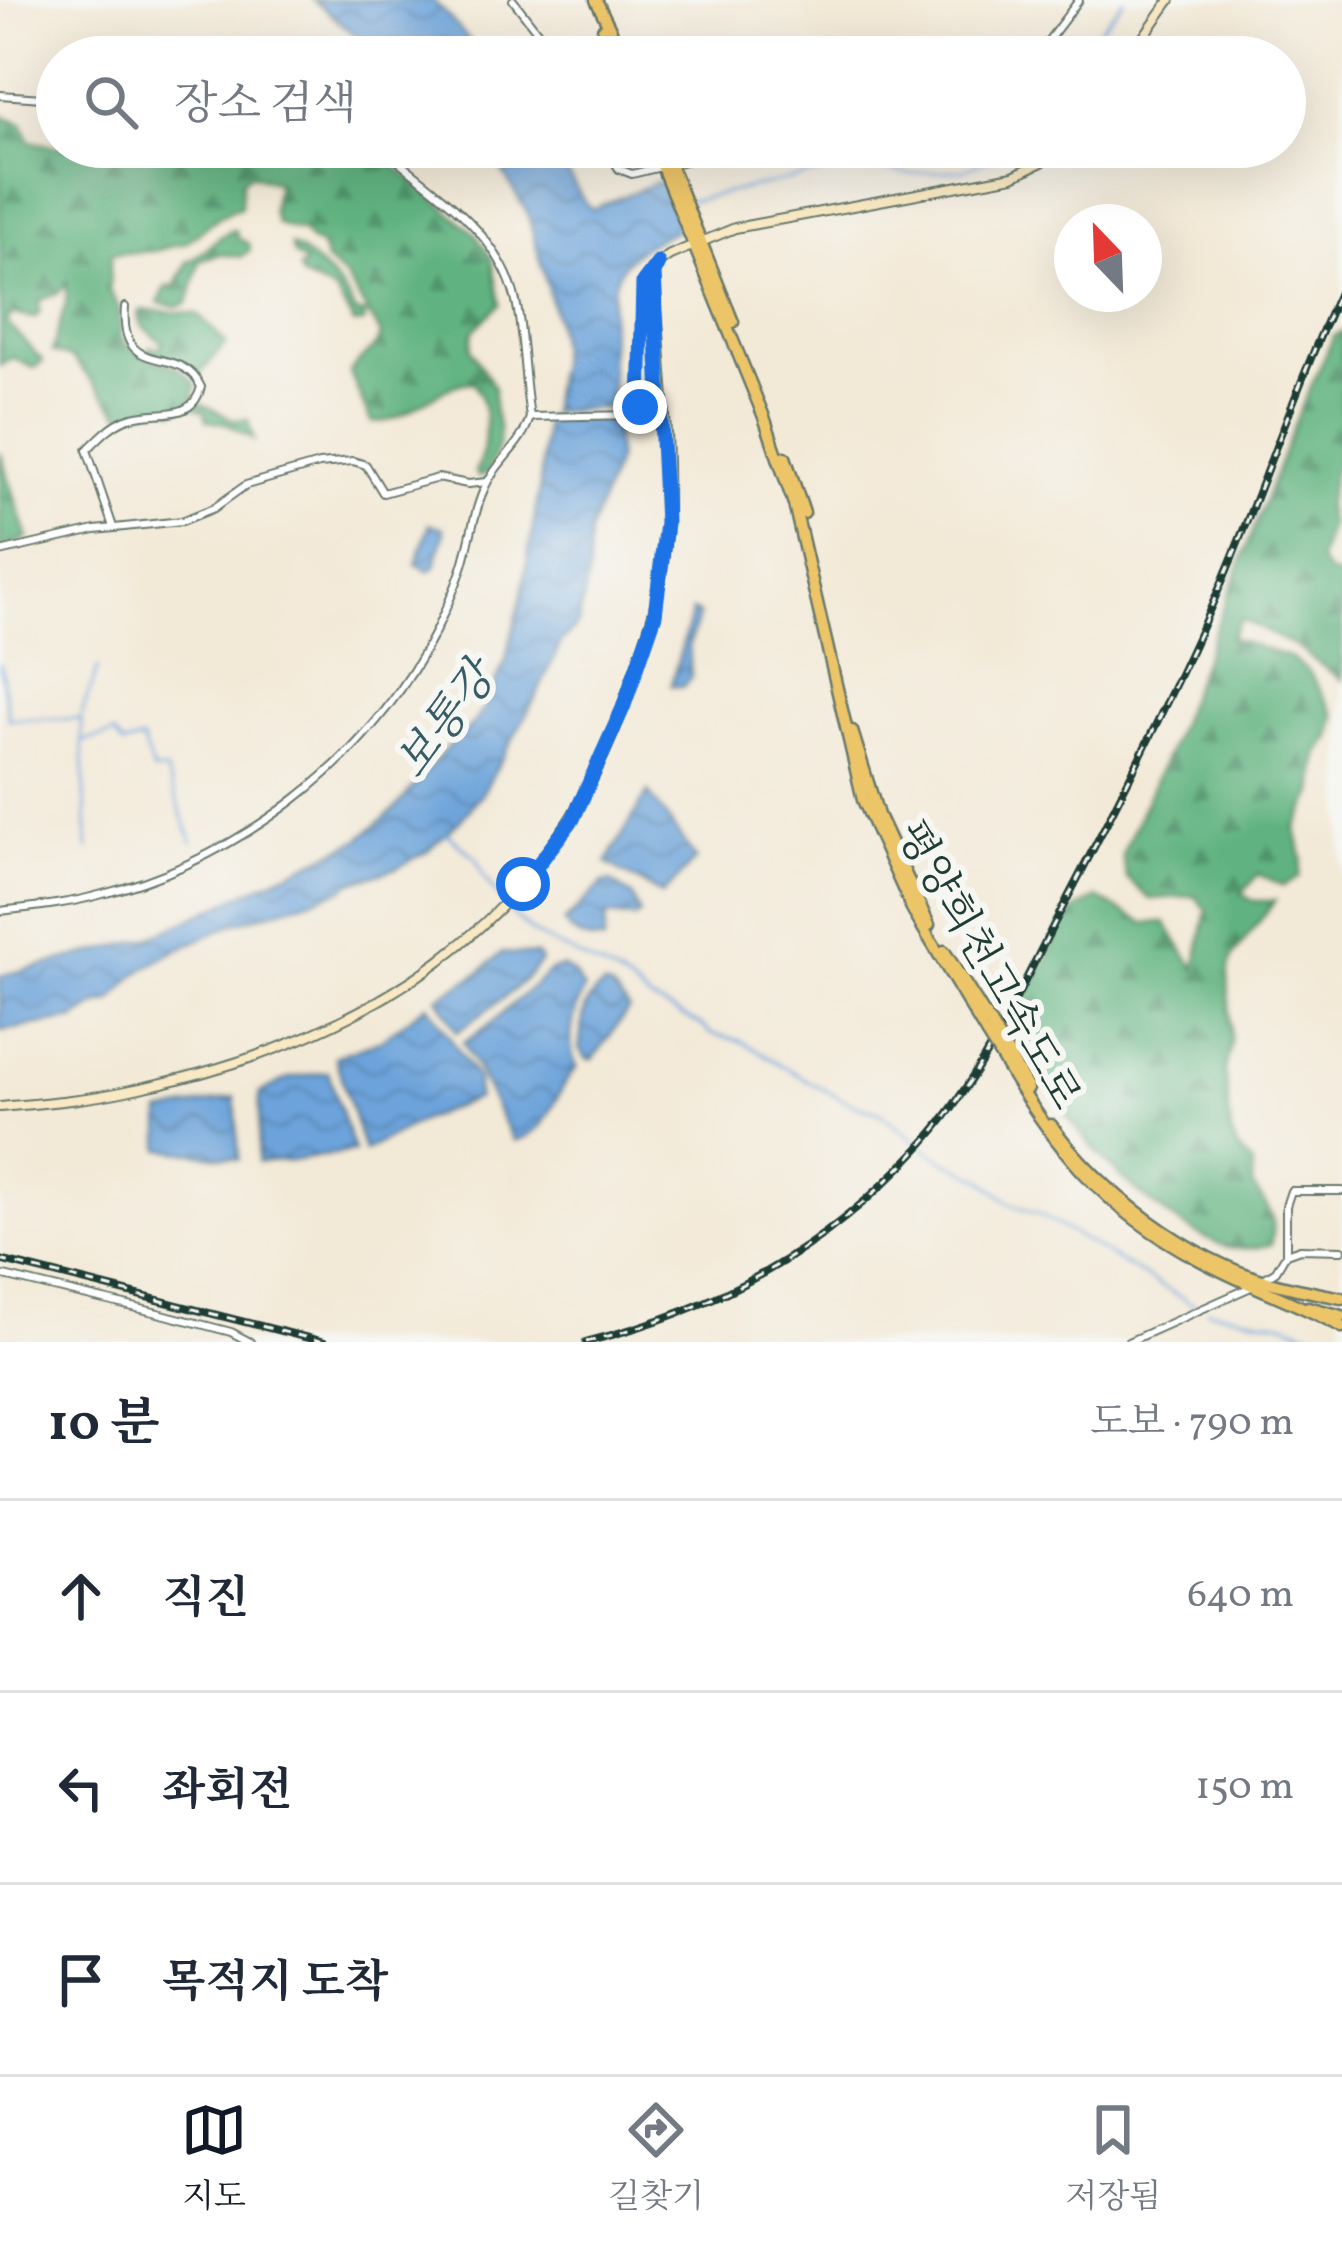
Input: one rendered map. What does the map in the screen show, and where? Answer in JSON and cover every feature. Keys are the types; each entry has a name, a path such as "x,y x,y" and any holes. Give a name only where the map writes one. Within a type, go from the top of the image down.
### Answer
{"highway":[{"path":"592,0 610,36"},
{"name":"평양희천고속도로","path":"667,168 800,498 852,732 878,815 917,903 989,1029 1055,1132 1117,1197 1200,1251 1342,1327"},
{"name":"평양희천고속도로","path":"1258,1282 1342,1301"},
{"path":"1299,1304 1342,1316"}],"main road":[{"path":"1144,36 1170,0"},
{"path":"0,1107 122,1093 168,1082 322,1030 447,957 492,919 573,819 611,738 655,615 666,523 654,273 658,263 696,238 735,228 1012,176 1029,168"}],"street":[{"path":"513,0 541,36"},
{"path":"1052,36 1079,0"},
{"path":"0,95 36,98"},
{"path":"0,911 98,896 204,858 253,829 347,752 400,692 424,653 462,570 487,482 530,417 517,303 492,245 406,168"},
{"path":"621,168 626,174 661,168"},
{"path":"530,417 634,415 640,407 643,283 658,263"},
{"path":"113,527 87,450 128,418 188,410 200,387 192,373 131,347 123,332 125,307"},
{"path":"0,552 113,527 155,525 201,515 246,485 338,460 366,465 383,493 438,478 487,482"},
{"path":"1128,1342 1195,1315 1276,1270 1286,1253 1286,1206 1292,1191 1342,1191"},
{"path":"1286,1253 1342,1250"},
{"path":"0,1275 231,1332 250,1342"}],"green space":[{"path":"0,115 22,123 30,141 36,142 36,168 397,168 474,232 492,259 500,304 473,331 471,348 494,388 498,447 487,473 478,477 475,472 485,426 482,401 472,382 458,384 396,418 371,422 350,373 381,334 345,277 326,261 321,246 303,232 277,224 272,211 277,183 250,174 242,180 241,207 220,216 186,243 111,254 109,290 119,308 122,339 139,353 189,377 196,386 191,404 174,411 167,407 121,415 72,358 52,352 67,283 39,301 35,318 13,314 6,322 43,361 34,368 12,358 0,366"},
{"path":"235,230 250,250 241,257 220,254 200,261 188,303 178,307 158,303 166,287 175,286 187,262"},
{"path":"291,246 328,274 355,312 365,314 364,323 354,324 335,292 302,277 299,269 305,263"},
{"path":"141,310 197,314 226,343 200,374 147,351 163,343 142,326"},
{"path":"1342,332 1342,439 1326,507 1330,525 1319,560 1329,574 1342,577 1342,680 1296,647 1241,619 1230,638 1289,657 1309,672 1335,715 1331,738 1318,754 1314,793 1296,828 1302,858 1299,877 1283,886 1258,874 1242,894 1253,901 1275,901 1232,957 1228,973 1231,1043 1225,1070 1231,1133 1253,1165 1252,1185 1270,1212 1273,1226 1271,1244 1237,1248 1195,1232 1161,1211 1095,1150 1043,1078 1028,1042 1023,1009 1064,922 1097,898 1144,923 1165,922 1195,969 1207,910 1195,896 1150,899 1127,878 1122,855 1169,749 1298,415 1334,336"},
{"path":"201,403 234,420 248,419 254,440 226,423 207,421 204,411 195,408"},
{"path":"0,452 28,538 0,549"}],"water":[{"path":"313,0 433,0 466,36 357,36"},
{"path":"501,168 564,168 592,209 663,180 681,228 638,251 619,272 611,318 612,407 550,412 559,349 528,214"},
{"path":"545,418 615,420 617,460 589,533 588,577 578,624 562,641 483,792 460,821 427,851 397,868 233,924 173,952 137,973 112,1001 75,1019 0,1031 0,976 147,939 358,840 394,810 473,724 506,659 521,599 540,485"},
{"path":"430,524 443,528 444,533 435,567 429,571 416,564"},
{"path":"692,611 699,614 689,645 691,678 682,687 671,685"},
{"path":"648,792 696,859 662,895 606,863"},
{"path":"611,882 633,897 640,914 635,918 606,916 604,941 586,939 567,927 564,922 603,883"},
{"path":"501,953 537,955 541,961 512,991 457,1032 438,997"},
{"path":"562,967 584,989 571,1038 577,1067 545,1120 514,1141 463,1042 550,971"},
{"path":"604,986 629,1009 593,1059 587,1059 579,1049 584,1013"},
{"path":"428,1004 477,1079 477,1098 364,1151 335,1057 381,1040"},
{"path":"328,1072 354,1151 258,1162 260,1093 289,1078"},
{"path":"235,1097 239,1159 161,1149 161,1113"}],"waterway":[{"path":"1094,36 1124,0"},
{"path":"688,201 843,168"},
{"path":"881,168 909,174 968,168"},
{"path":"0,663 9,719 81,719 88,849"},
{"path":"81,715 98,668"},
{"path":"84,741 114,734 123,745 142,740 153,771 166,771 192,842"},
{"path":"445,832 476,858 485,879 536,935 620,977 711,1034 741,1041 819,1087 879,1112 934,1155 982,1179 1010,1203 1041,1215 1197,1307"},
{"path":"1207,1310 1285,1323 1333,1342"}],"railway":[{"path":"586,1342 725,1293 807,1246 882,1185 959,1098 1009,1012 1180,674 1342,286"},
{"path":"0,1260 324,1342"}],"route":[{"path":"523,884 573,819 611,738 655,615 666,523 654,273 658,263 643,283 640,407"}],"water label":[{"name":"보통강","path":"444,719"}]}
